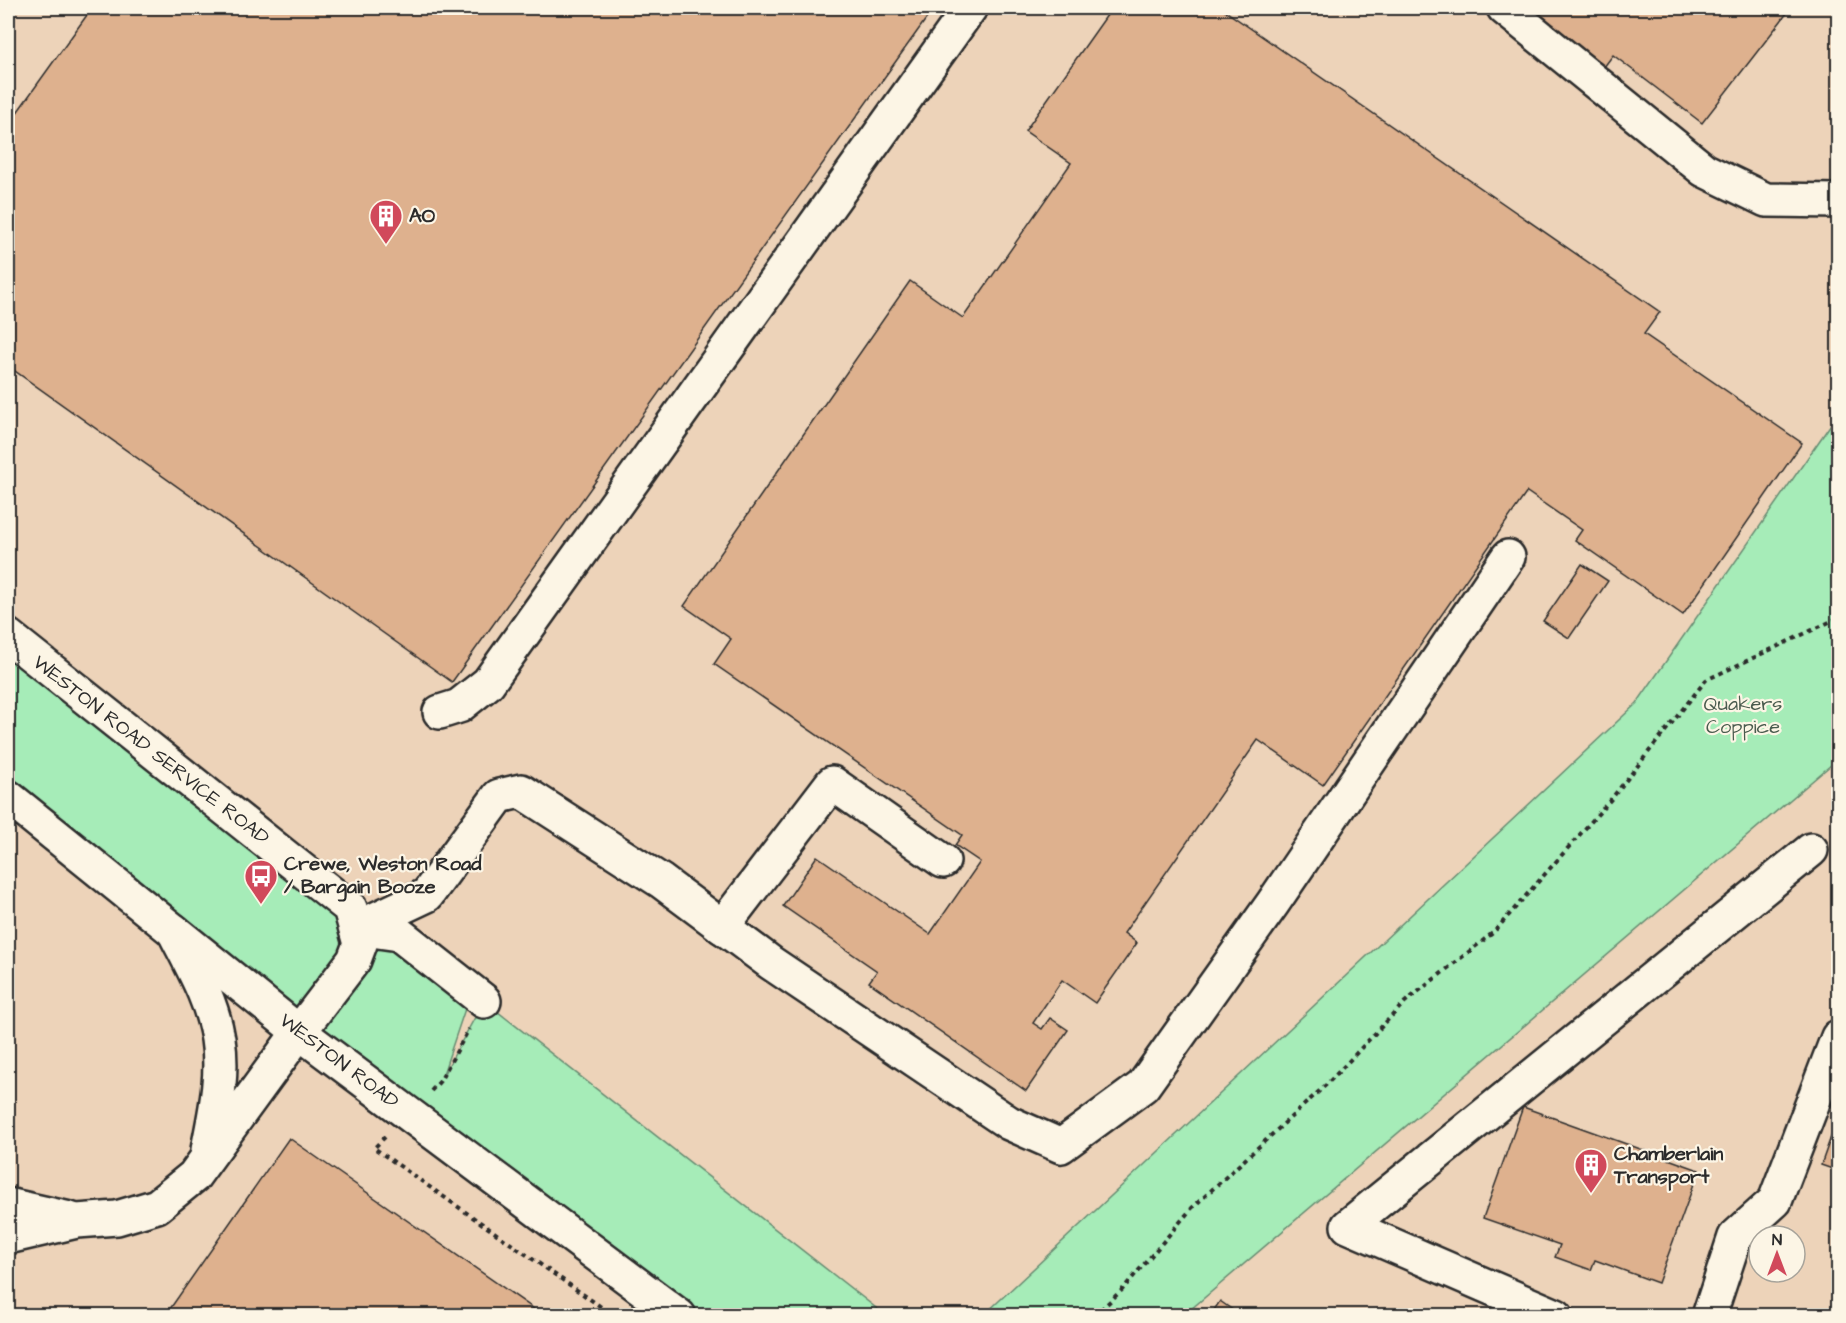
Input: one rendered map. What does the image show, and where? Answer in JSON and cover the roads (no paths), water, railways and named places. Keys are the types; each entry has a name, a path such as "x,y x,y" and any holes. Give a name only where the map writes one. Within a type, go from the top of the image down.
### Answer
{"main road":[{"path":"440,712 459,706 488,683 970,8"},
{"path":"1504,8 1704,170 1766,200 1839,201"},
{"path":"357,928 427,895 499,796 521,791 661,881 771,963 1009,1123 1061,1146 1143,1086 1273,903 1508,557"},
{"name":"WESTON ROAD SERVICE ROAD","path":"8,636 350,908 357,928"},
{"path":"722,927 832,783 943,861"},
{"name":"WESTON ROAD","path":"8,797 299,1032 679,1316"},
{"path":"1556,1316 1348,1226 1811,850"},
{"path":"357,928 399,934 484,1002"},
{"path":"8,1237 77,1221 117,1218 156,1206 194,1176 354,960 360,944 357,928"},
{"path":"174,931 200,983 218,1039 220,1065 218,1098 206,1160"},
{"path":"1709,1316 1735,1237 1775,1201 1839,1036"},
{"path":"8,1205 77,1221"}],"place":[{"name":"AO","path":"386,245"},
{"name":"Crewe, Weston Road / Bargain Booze","path":"261,905"},
{"name":"Chamberlain Transport","path":"1591,1194"}],"park label":[{"name":"Quakers Coppice","path":"1743,716"}]}
